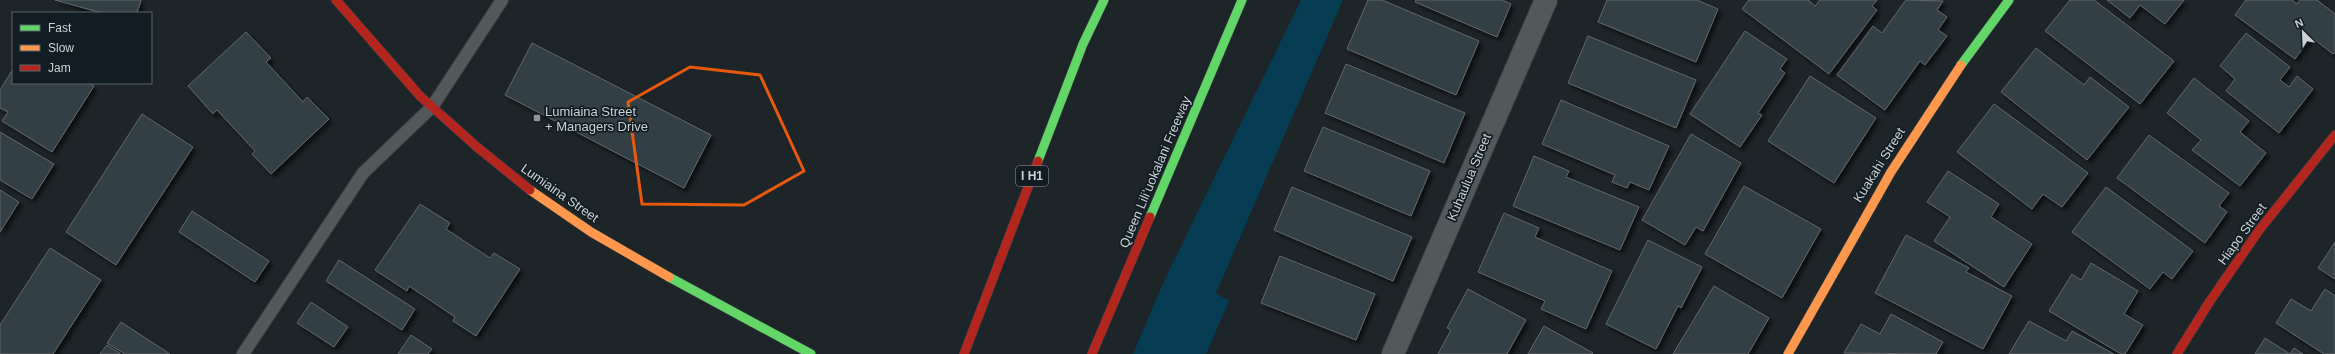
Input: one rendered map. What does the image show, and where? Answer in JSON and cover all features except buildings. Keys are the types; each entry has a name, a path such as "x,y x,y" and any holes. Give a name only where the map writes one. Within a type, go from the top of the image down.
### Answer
{"main road":[{"name":"Lumiaina Street","path":"336,0 379,51 432,107 522,184 577,222 655,268 811,354"},
{"path":"1083,44 1093,0"},
{"name":"I H1","path":"964,354 1083,44 1104,0"},
{"name":"Queen Liliʻuokalani Freeway","path":"1092,354 1242,0"},
{"path":"1236,15 1246,0"},
{"name":"Kuakahi Street","path":"1788,354 1862,218 1907,143 2006,1"},
{"name":"Hiapo Street","path":"2177,354 2210,301 2260,229 2335,134"}],"street":[{"name":"Kuhaulua Street","path":"1393,354 1546,0"}],"lane":[{"path":"243,354 363,173 432,107 502,0"}],"highlighted area":[{"path":"690,67 760,75 804,171 744,205 642,204 628,102"}],"shaded area":[{"path":"1301,0 1343,0 1216,293 1229,301 1206,354 1133,354 1165,279"}],"traffic: fast":[{"path":"1038,161 1083,44 1104,0"},
{"path":"1150,217 1242,0"},
{"path":"1961,65 2009,0"},
{"path":"669,277 811,354"}],"traffic: slow":[{"path":"1788,354 1891,172 1961,65"},
{"path":"530,190 591,232 669,277"}],"traffic: jam":[{"path":"336,0 420,96 477,147 530,190"},
{"path":"2177,354 2210,301 2260,229 2335,135"},
{"path":"964,354 1038,161"},
{"path":"1092,354 1150,217"}],"place":[{"name":"Lumiaina Street + Managers Drive","path":"537,118"}]}
